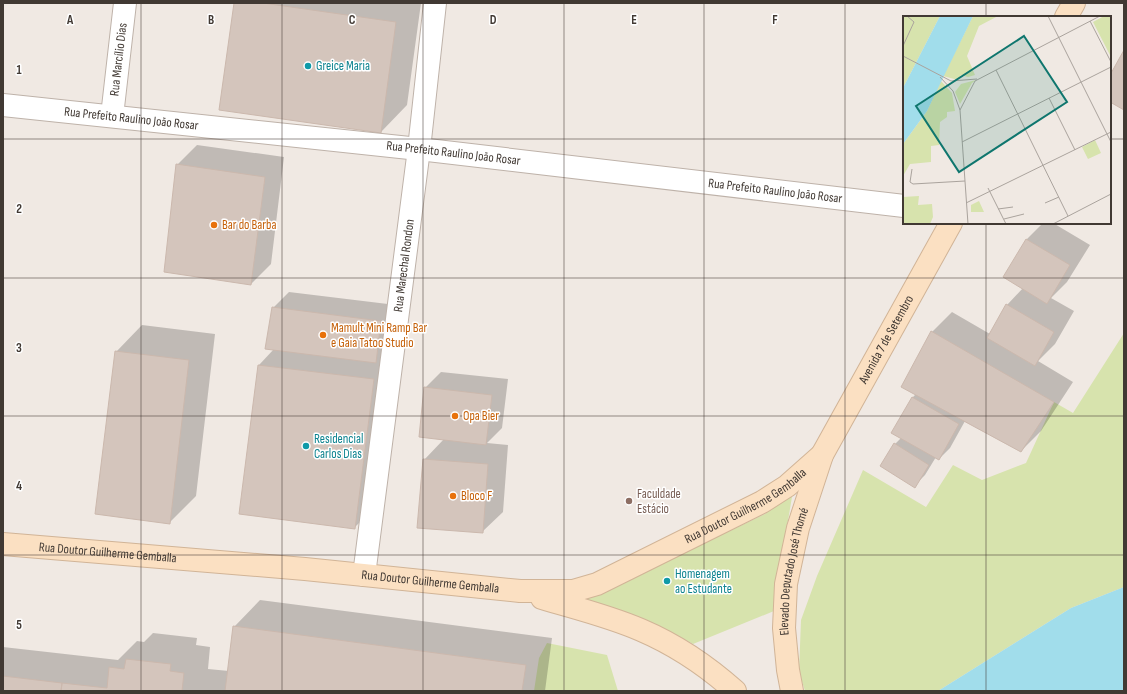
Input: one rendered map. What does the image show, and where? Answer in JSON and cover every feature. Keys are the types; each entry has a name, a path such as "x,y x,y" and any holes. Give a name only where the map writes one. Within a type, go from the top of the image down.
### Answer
{"street":[{"name":"Rua Marcílio Dias","path":"112,116 124,3"},
{"name":"Rua Marechal Rondon","path":"364,575 419,149 435,3"},
{"path":"1067,16 1074,3"},
{"name":"Rua Prefeito Raulino João Rosar","path":"3,105 419,149 903,206"},
{"name":"Avenida 7 de Setembro","path":"822,455 950,224"},
{"name":"Rua Doutor Guilherme Gemballa","path":"3,544 306,568 520,591 573,591 597,584 762,502 787,486 822,455"},
{"name":"Elevado Deputado José Thomé","path":"792,691 788,670 784,628 786,584 798,528 822,455"},
{"path":"520,591 601,615 641,630 681,650 716,674 735,691"}],"green space":[{"path":"1124,333 1124,587 1071,608 938,691 805,691 799,672 801,620 817,576 863,470 926,507 953,465 982,480 1026,463 1054,402 1073,413"},
{"path":"788,495 792,497 774,611 693,644 647,620 562,600 602,592 765,514"},
{"path":"547,643 607,655 618,691 534,691 539,658"}],"water":[{"path":"1124,587 1124,691 938,691 1071,608"}],"building":[{"name":"Greice Maria","path":"234,3 263,3 396,22 381,133 219,110"},
{"path":"1124,50 1124,110 1111,103 1111,73"},
{"name":"Bar do Barba","path":"176,164 265,177 251,285 164,272"},
{"path":"1026,239 1070,265 1047,304 1003,277"},
{"path":"1006,304 1054,332 1035,366 987,338"},
{"name":"Mamult Mini Ramp Bar e Gaia Tatoo Studio","path":"272,307 381,321 376,363 265,349"},
{"path":"931,331 1054,402 1021,452 901,387"},
{"path":"115,351 189,360 170,524 95,514"},
{"name":"Residencial Carlos Dias","path":"258,365 374,379 355,529 239,514"},
{"name":"Opa Bier","path":"424,387 492,395 486,445 419,437"},
{"path":"912,397 959,424 939,460 891,433"},
{"path":"894,443 929,465 915,488 880,466"},
{"name":"Bloco F","path":"423,459 488,464 483,533 417,528"},
{"path":"233,626 526,665 522,691 225,691"},
{"path":"126,659 171,664 170,671 184,673 182,691 61,691 62,683 107,688 109,667 124,669"},
{"path":"3,676 62,683 61,691 3,691"}],"place":[{"name":"Greice Maria","path":"308,66"},
{"name":"Bar do Barba","path":"214,225"},
{"name":"Mamult Mini Ramp Bar e Gaia Tatoo Studio","path":"323,335"},
{"name":"Opa Bier","path":"455,416"},
{"name":"Residencial Carlos Dias","path":"306,446"},
{"name":"Bloco F","path":"453,496"},
{"name":"Faculdade Estácio","path":"629,501"},
{"name":"Homenagem ao Estudante","path":"667,581"}]}
